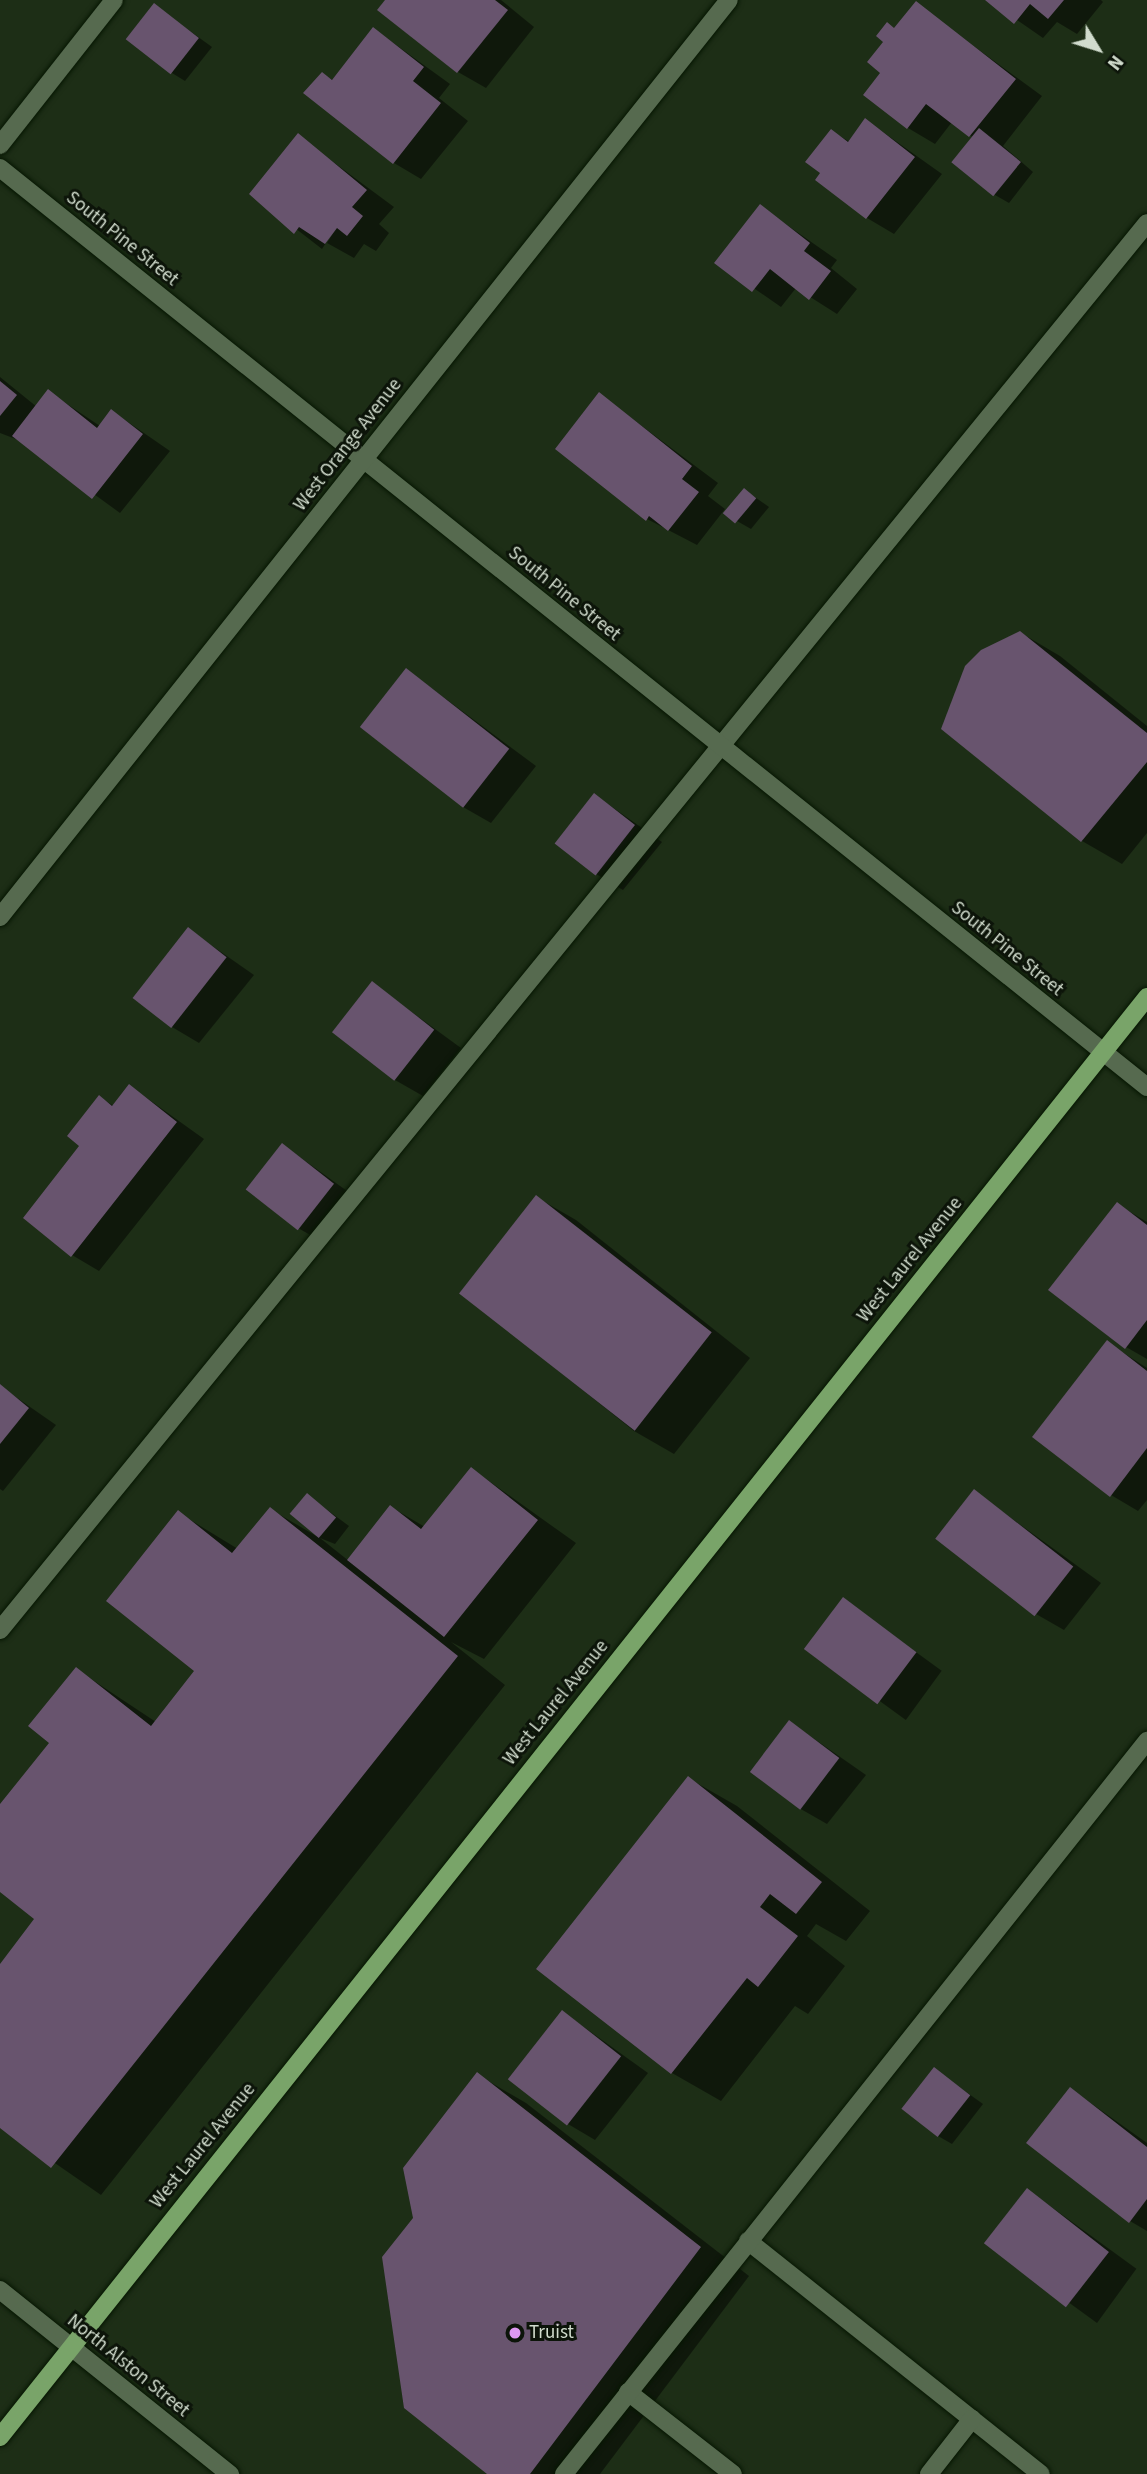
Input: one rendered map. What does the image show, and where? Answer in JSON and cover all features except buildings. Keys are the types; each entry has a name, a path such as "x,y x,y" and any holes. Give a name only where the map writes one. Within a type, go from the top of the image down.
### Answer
{"main road":[{"name":"West Laurel Avenue","path":"0,2437 1147,997"}],"street":[{"path":"0,145 114,0"},
{"name":"West Orange Avenue","path":"0,917 729,0"},
{"name":"South Pine Street","path":"0,168 1147,1087"},
{"path":"0,1630 1147,223"},
{"path":"564,2474 1147,1741"},
{"path":"748,2241 1041,2474"},
{"name":"North Alston Street","path":"0,2290 230,2474"},
{"path":"628,2392 733,2474"},
{"path":"929,2474 972,2419"}],"place":[{"name":"Truist","path":"515,2333"}]}
